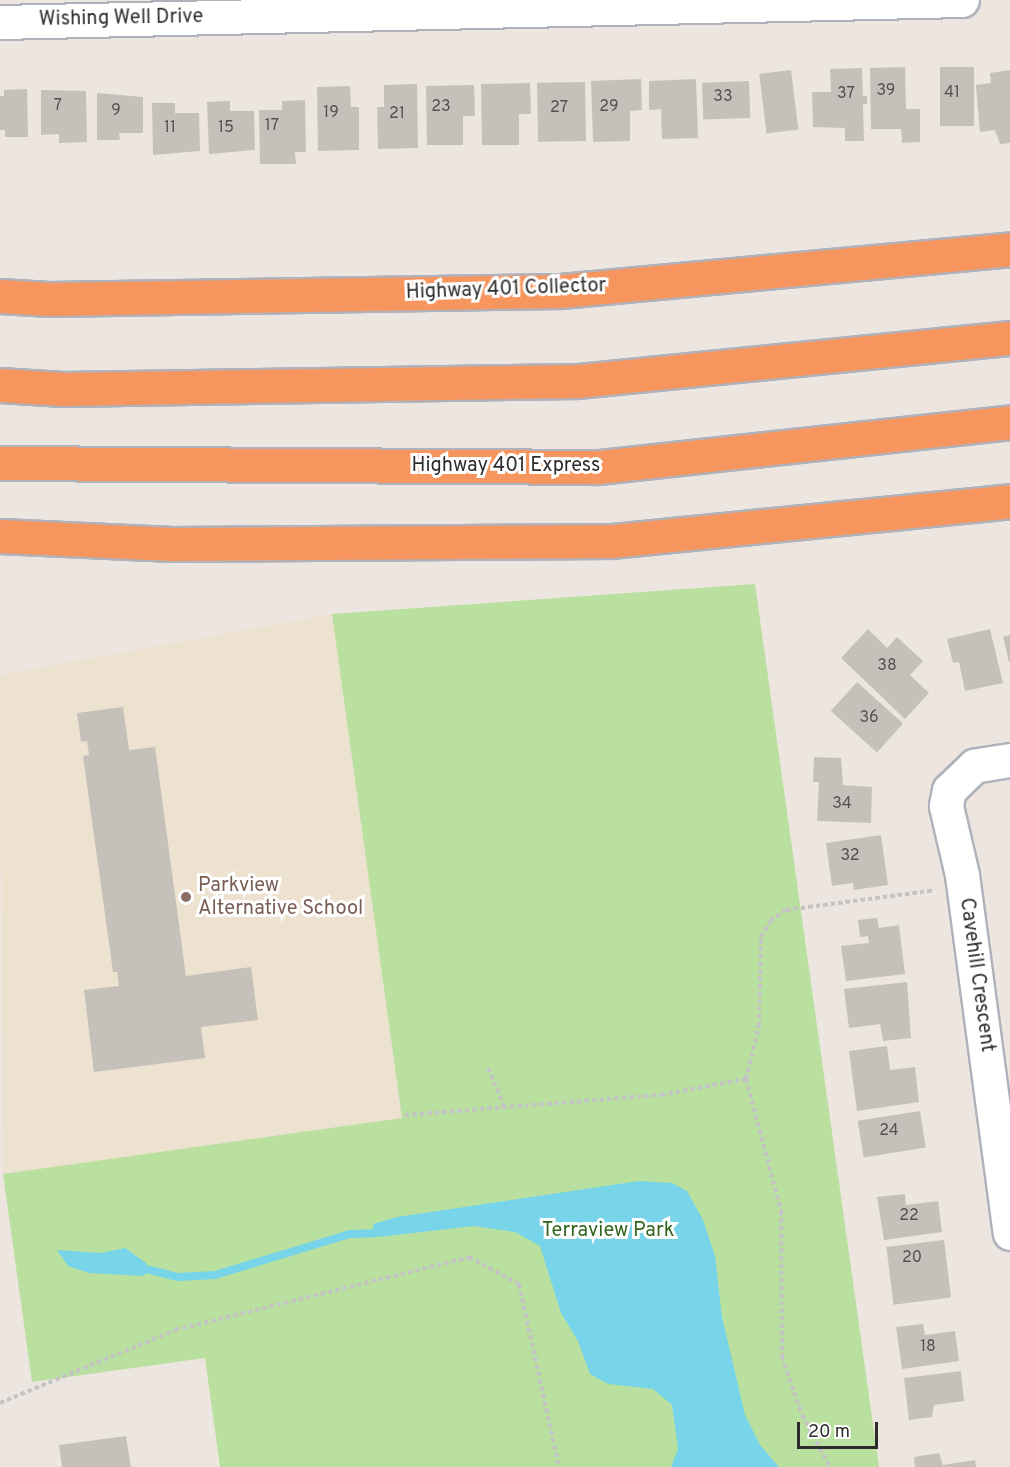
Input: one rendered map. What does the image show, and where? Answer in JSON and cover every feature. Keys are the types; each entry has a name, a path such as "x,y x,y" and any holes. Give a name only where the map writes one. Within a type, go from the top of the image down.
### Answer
{"highway":[{"name":"Highway 401 Collector","path":"0,296 50,299 561,291 1010,249"},
{"path":"0,385 63,389 578,381 1010,338"},
{"name":"Highway 401 Express","path":"0,463 598,467 1010,422"},
{"path":"0,536 172,544 612,541 1010,501"},
{"path":"0,559 172,544"}],"street":[{"name":"Wishing Well Drive","path":"0,22 962,0"},
{"name":"Cavehill Crescent","path":"1010,760 974,766 949,790 946,806 964,886 1010,1233"}],"path":[{"path":"830,1467 801,1415 782,1358 781,1211 746,1079 759,1026 761,937 770,921 786,910 964,886"},
{"path":"488,1068 504,1106"},
{"path":"405,1115 661,1095 746,1079"},
{"path":"0,1403 175,1330 469,1257 519,1284 559,1467"}],"shaded area":[{"name":"Parkview Alternative School","path":"332,614 402,1119 3,1174 0,675"}],"green space":[{"name":"Terraview Park","path":"755,584 879,1467 220,1467 205,1358 32,1382 3,1174 402,1118 332,614"}],"water":[{"path":"639,1181 672,1183 687,1191 703,1220 715,1256 722,1317 745,1415 760,1445 779,1467 671,1467 678,1449 672,1405 653,1389 608,1384 590,1374 578,1341 561,1313 540,1246 515,1232 474,1226 378,1237 374,1233 373,1224 397,1217"},
{"path":"125,1248 146,1263 150,1270 143,1276 89,1273 68,1266 57,1250 100,1253"}],"building":[{"path":"905,67 906,109 920,109 920,142 902,143 901,129 871,129 870,68"},
{"path":"940,67 974,67 974,126 940,126"},
{"path":"862,68 863,96 867,96 867,104 863,104 864,141 845,141 845,128 813,127 812,92 831,92 830,69"},
{"path":"791,70 798,130 767,133 759,74"},
{"path":"1010,70 1010,143 1000,144 995,130 980,132 976,85 991,83 990,73"},
{"path":"641,79 642,110 630,111 630,141 593,142 591,81"},
{"path":"696,79 698,138 662,139 661,109 649,110 649,81"},
{"path":"749,81 750,118 703,120 702,83"},
{"path":"585,82 586,141 538,142 537,83"},
{"path":"530,83 531,114 519,114 519,145 482,145 481,84"},
{"path":"417,84 418,148 378,149 377,107 384,107 384,85"},
{"path":"474,85 475,116 463,116 463,145 427,145 426,86"},
{"path":"350,86 351,107 359,107 359,150 318,151 317,87"},
{"path":"27,89 28,137 5,137 5,130 0,130 0,96 4,96 4,90"},
{"path":"41,90 86,91 87,142 59,143 59,134 41,135"},
{"path":"97,93 143,97 143,133 119,133 120,140 97,140"},
{"path":"305,100 306,152 295,152 296,164 260,164 259,110 282,110 282,101"},
{"path":"230,101 230,111 254,111 255,150 209,154 207,102"},
{"path":"152,103 175,103 175,113 199,113 200,151 153,155"},
{"path":"868,629 887,648 897,637 923,661 910,675 929,693 905,719 841,658"},
{"path":"990,629 1003,683 965,691 959,662 953,663 947,639"},
{"path":"1010,635 1010,662 1009,662 1003,637"},
{"path":"857,682 903,723 877,752 831,711"},
{"path":"123,707 129,750 155,747 186,976 251,967 258,1020 201,1027 205,1058 94,1072 84,990 119,986 117,972 113,972 83,756 89,755 87,741 81,742 77,713"},
{"path":"814,757 841,758 843,785 872,787 871,823 817,821 819,782 813,782"},
{"path":"881,835 888,885 854,890 853,883 832,886 826,843"},
{"path":"877,918 879,928 899,925 905,974 846,981 841,946 869,943 868,936 860,937 858,920"},
{"path":"907,982 911,1038 883,1041 880,1024 849,1028 844,989"},
{"path":"887,1046 890,1070 915,1067 919,1102 857,1111 849,1051"},
{"path":"920,1111 926,1148 864,1157 858,1121"},
{"path":"905,1194 906,1205 938,1201 942,1232 884,1240 877,1197"},
{"path":"944,1240 951,1298 894,1305 886,1247"},
{"path":"923,1324 925,1335 955,1331 959,1361 902,1369 896,1327"},
{"path":"961,1371 964,1401 934,1405 932,1417 909,1420 904,1378"},
{"path":"126,1436 131,1467 62,1467 59,1445"},
{"path":"939,1453 943,1465 975,1460 976,1467 915,1467 914,1457"}],"waterway":[{"path":"150,1270 178,1277 215,1275 350,1234 374,1233"}],"place":[{"name":"Parkview Alternative School","path":"186,897"}]}
